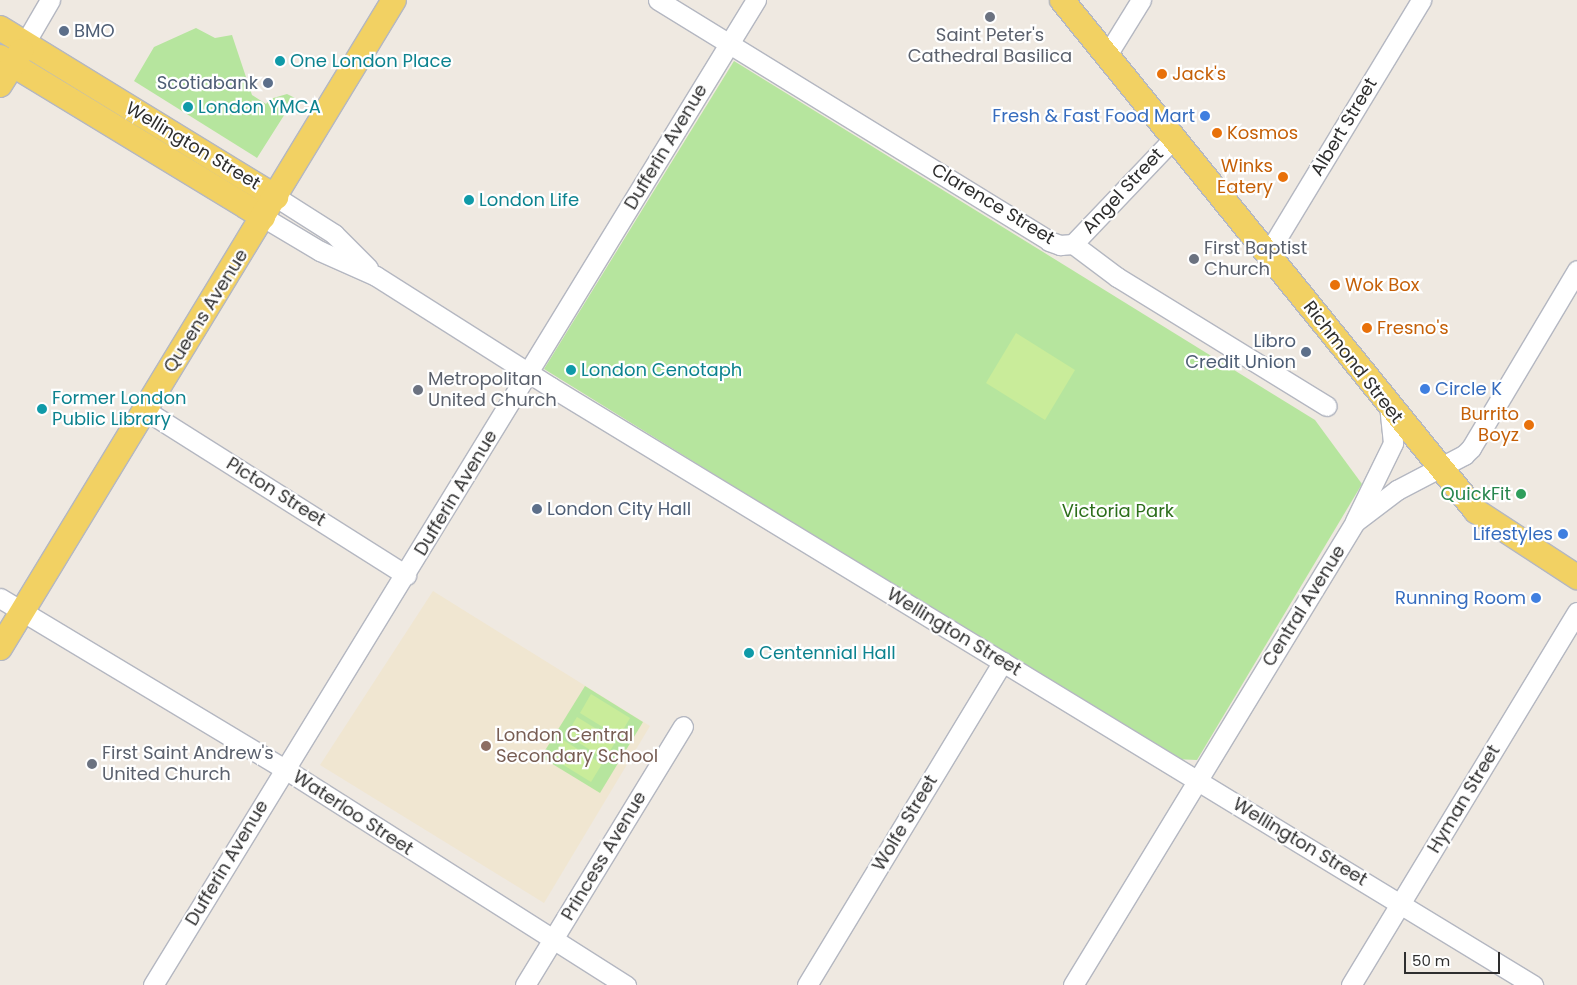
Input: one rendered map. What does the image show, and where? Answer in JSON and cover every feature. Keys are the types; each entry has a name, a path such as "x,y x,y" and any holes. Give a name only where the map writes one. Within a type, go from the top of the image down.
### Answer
{"main road":[{"name":"Queens Avenue","path":"0,648 394,0"},
{"name":"Richmond Street","path":"1062,0 1268,253 1438,468 1487,520 1577,577"},
{"name":"Wellington Street","path":"0,28 276,196"},
{"path":"0,85 6,61 25,43"},
{"name":"Wellington Street","path":"6,61 263,217"}],"street":[{"path":"25,43 50,0"},
{"name":"Clarence Street","path":"658,0 1049,241 1060,246 1073,244 1117,277 1327,406"},
{"name":"Dufferin Avenue","path":"154,985 756,0"},
{"path":"1107,56 1141,0"},
{"name":"Albert Street","path":"1268,253 1421,0"},
{"name":"Angel Street","path":"1073,244 1174,138"},
{"name":"Wellington Street","path":"276,196 334,234 376,276"},
{"name":"Wellington Street","path":"263,217 320,251 376,276 528,373 1401,902 1533,985"},
{"name":"Central Avenue","path":"1073,985 1196,779 1355,522 1397,490 1464,455 1477,440 1577,270"},
{"path":"1355,522 1393,442 1389,406"},
{"name":"Picton Street","path":"145,410 406,575"},
{"name":"Waterloo Street","path":"0,598 285,769 552,941 626,985"},
{"name":"Hyman Street","path":"1351,985 1577,612"},
{"name":"Wolfe Street","path":"807,985 1003,662"},
{"name":"Princess Avenue","path":"525,985 683,726"}],"shaded area":[{"name":"London Central Secondary School","path":"433,591 650,726 544,903 320,765"}],"green space":[{"path":"196,28 215,38 232,35 252,95 266,104 270,99 287,94 295,98 257,158 134,81 154,47"},
{"name":"Victoria Park","path":"734,61 1315,420 1362,484 1197,760 1174,759 544,369"},
{"path":"1016,333 1075,370 1045,420 986,383"},
{"path":"585,686 643,722 600,793 541,757"},
{"path":"591,694 630,718 619,737 580,713"},
{"path":"577,717 616,741 605,759 566,735"},
{"path":"563,740 602,764 591,782 552,758"}],"place":[{"name":"Saint Peter's Cathedral Basilica","path":"990,17"},
{"name":"BMO","path":"64,31"},
{"name":"One London Place","path":"280,61"},
{"name":"Jack's","path":"1162,74"},
{"name":"Scotiabank","path":"268,83"},
{"name":"London YMCA","path":"188,107"},
{"name":"Fresh & Fast Food Mart","path":"1205,116"},
{"name":"Kosmos","path":"1217,133"},
{"name":"Winks Eatery","path":"1283,177"},
{"name":"London Life","path":"469,200"},
{"name":"First Baptist Church","path":"1194,259"},
{"name":"Wok Box","path":"1335,285"},
{"name":"Fresno's","path":"1367,328"},
{"name":"Libro Credit Union","path":"1306,352"},
{"name":"London Cenotaph","path":"571,370"},
{"name":"Circle K","path":"1425,389"},
{"name":"Metropolitan United Church","path":"418,390"},
{"name":"Former London Public Library","path":"42,409"},
{"name":"Burrito Boyz","path":"1529,425"},
{"name":"QuickFit","path":"1521,494"},
{"name":"London City Hall","path":"537,509"},
{"name":"Lifestyles","path":"1563,534"},
{"name":"Running Room","path":"1536,598"},
{"name":"Centennial Hall","path":"749,653"},
{"name":"London Central Secondary School","path":"486,746"},
{"name":"First Saint Andrew's United Church","path":"92,764"}]}
